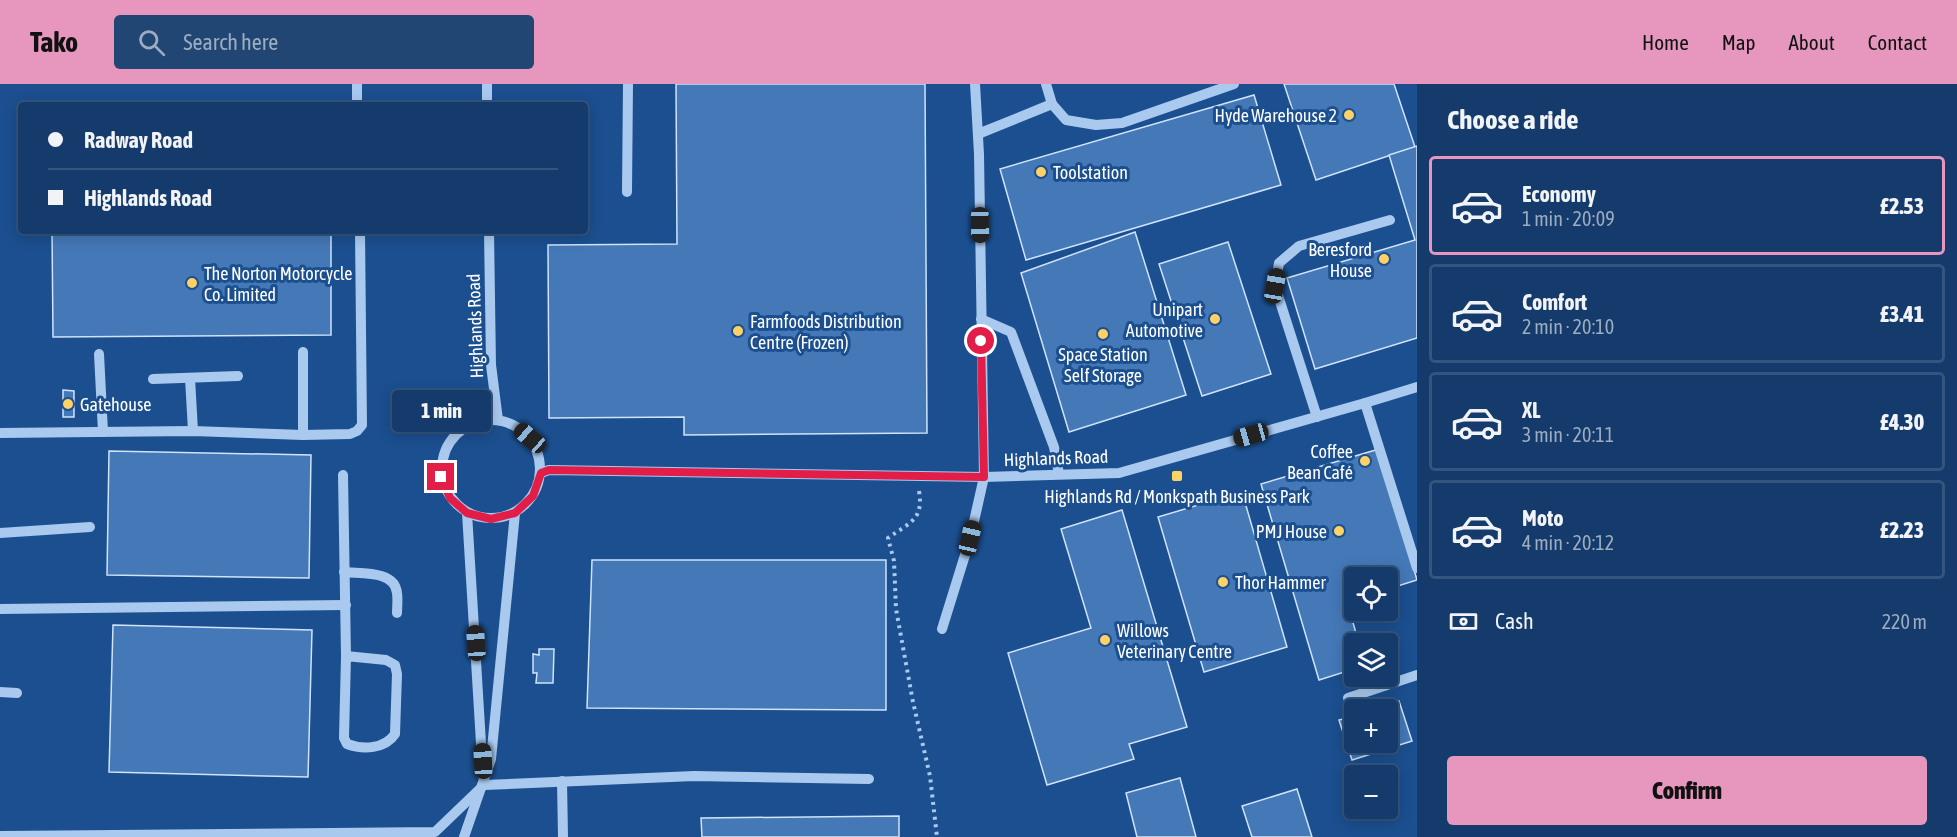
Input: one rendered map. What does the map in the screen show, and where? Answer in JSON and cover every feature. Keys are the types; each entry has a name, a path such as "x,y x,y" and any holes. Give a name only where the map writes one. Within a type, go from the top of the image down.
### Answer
{"street":[{"path":"357,84 357,102"},
{"path":"487,84 487,102"},
{"path":"627,192 628,84"},
{"path":"942,629 970,538 984,477 978,134 975,84"},
{"path":"1046,84 1052,104 1066,120 1096,125 1122,123 1234,84"},
{"path":"978,134 1052,104"},
{"path":"1317,417 1275,286 1279,263 1299,246 1390,220"},
{"path":"0,433 194,431 303,435 350,434 357,431 362,425 360,234"},
{"name":"Highlands Road","path":"489,234 490,365 498,420"},
{"path":"981,319 1011,332 1054,447 1059,474"},
{"path":"303,352 303,435"},
{"path":"99,354 103,432"},
{"path":"153,379 238,376"},
{"path":"190,378 194,431"},
{"name":"Highlands Road","path":"541,473 549,470 984,477 1119,473 1417,387"},
{"path":"1365,403 1417,568"},
{"path":"498,420 516,426 530,438 539,454 541,473 533,496 515,513 491,519 467,513 450,498 441,477 443,454 456,434 475,422 498,420"},
{"path":"343,475 346,605 344,738 347,744 355,747 382,746 395,734 397,674 395,665 386,660 346,656"},
{"path":"467,513 484,785"},
{"path":"464,837 492,759 515,513"},
{"path":"0,532 90,526"},
{"path":"344,572 384,576 393,582 398,592 397,613"},
{"path":"0,609 346,605"},
{"path":"1348,698 1417,675"},
{"path":"0,692 17,693"},
{"path":"0,836 435,832 484,785 694,776 869,779"},
{"path":"562,781 563,837"}],"path":[{"path":"916,476 921,504 918,516 888,538 894,561 896,609 913,702 930,776 937,837"}],"building":[{"name":"Farmfoods Distribution Centre (Frozen)","path":"676,84 925,84 927,433 684,435 684,417 549,418 548,245 677,244"},
{"name":"Hyde Warehouse 2","path":"1284,84 1394,84 1415,147 1316,180"},
{"path":"1254,95 1281,185 1026,260 1000,169"},
{"name":"Beresford House","path":"1417,146 1417,338 1315,369 1287,278 1415,240 1389,155"},
{"name":"Space Station Self Storage","path":"1135,232 1186,395 1069,432 1021,273"},
{"name":"The Norton Motorcycle Co. Limited","path":"52,234 331,234 331,335 53,337"},
{"name":"Unipart Automotive","path":"1228,242 1271,374 1202,396 1159,264"},
{"name":"Gatehouse","path":"63,390 74,391 74,417 63,417"},
{"name":"PMJ House","path":"1379,449 1417,580 1398,586 1398,567 1344,567 1344,621 1353,621 1356,633 1344,633 1344,672 1319,680 1261,484"},
{"path":"109,451 311,455 309,578 107,575"},
{"name":"Thor Hammer","path":"1242,492 1287,647 1204,672 1158,517"},
{"name":"Willows Veterinary Centre","path":"1122,510 1187,727 1129,744 1134,759 1047,785 1008,653 1091,628 1061,529"},
{"path":"592,560 886,560 886,710 587,708"},
{"path":"113,625 312,630 308,777 109,772"},
{"path":"539,649 554,649 553,683 536,683 537,673 533,673 533,654 539,655"},
{"path":"1398,701 1412,741 1398,745"},
{"path":"1344,719 1344,735 1339,720"},
{"path":"1350,753 1374,753 1352,760"},
{"path":"1180,778 1196,837 1137,837 1126,793"},
{"path":"1297,789 1312,837 1252,837 1242,806"},
{"path":"899,816 899,837 702,837 701,818"}],"place":[{"name":"Hyde Warehouse 2","path":"1349,115"},
{"name":"Toolstation","path":"1041,172"},
{"name":"Beresford House","path":"1384,259"},
{"name":"The Norton Motorcycle Co. Limited","path":"192,283"},
{"name":"Unipart Automotive","path":"1215,319"},
{"name":"Farmfoods Distribution Centre (Frozen)","path":"738,331"},
{"name":"Space Station Self Storage","path":"1103,334"},
{"name":"Gatehouse","path":"68,404"},
{"name":"Coffee Bean Café","path":"1365,461"},
{"name":"Highlands Rd / Monkspath Business Park","path":"1177,476"},
{"name":"PMJ House","path":"1339,531"},
{"name":"Thor Hammer","path":"1223,582"},
{"name":"Willows Veterinary Centre","path":"1105,640"}],"route":[{"path":"441,477 450,498 467,513 491,519 515,513 533,496 541,473 549,470 984,477 981,341"}]}
